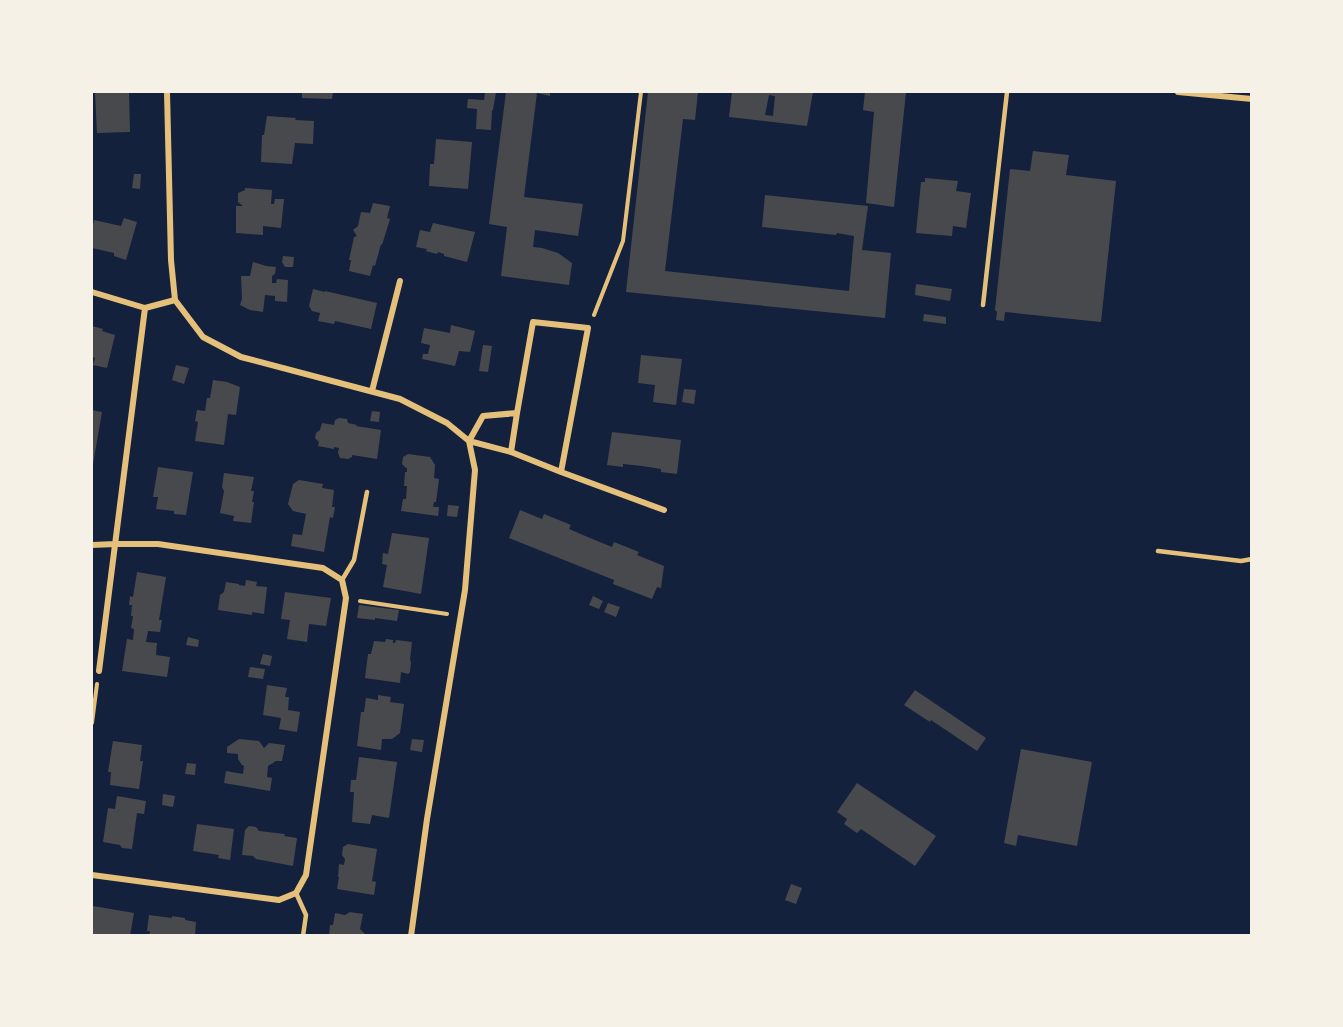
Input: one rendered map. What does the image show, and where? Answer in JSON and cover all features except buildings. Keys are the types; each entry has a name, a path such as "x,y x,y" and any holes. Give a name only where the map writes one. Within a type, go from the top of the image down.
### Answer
{"street":[{"path":"167,92 171,260 175,300 203,337 241,357 400,399 447,423 469,441 511,452 664,510"},
{"path":"1178,92 1251,99"},
{"path":"372,391 400,281"},
{"path":"92,292 145,308 175,300"},
{"path":"99,671 145,308"},
{"path":"511,452 533,322 588,328 561,472"},
{"path":"411,936 427,819 465,590 475,470 469,441 483,416 517,413"},
{"path":"92,545 158,544 323,568 342,580 346,598 306,875 296,893 279,900 92,875"}],"lane":[{"path":"983,305 1007,92"},
{"path":"342,580 354,560 367,492"},
{"path":"1158,551 1241,561 1251,559"},
{"path":"296,893 306,915 303,936"}],"path":[{"path":"588,328 623,241 641,92"},
{"path":"346,598 460,616"},
{"path":"92,723 99,671"}]}
